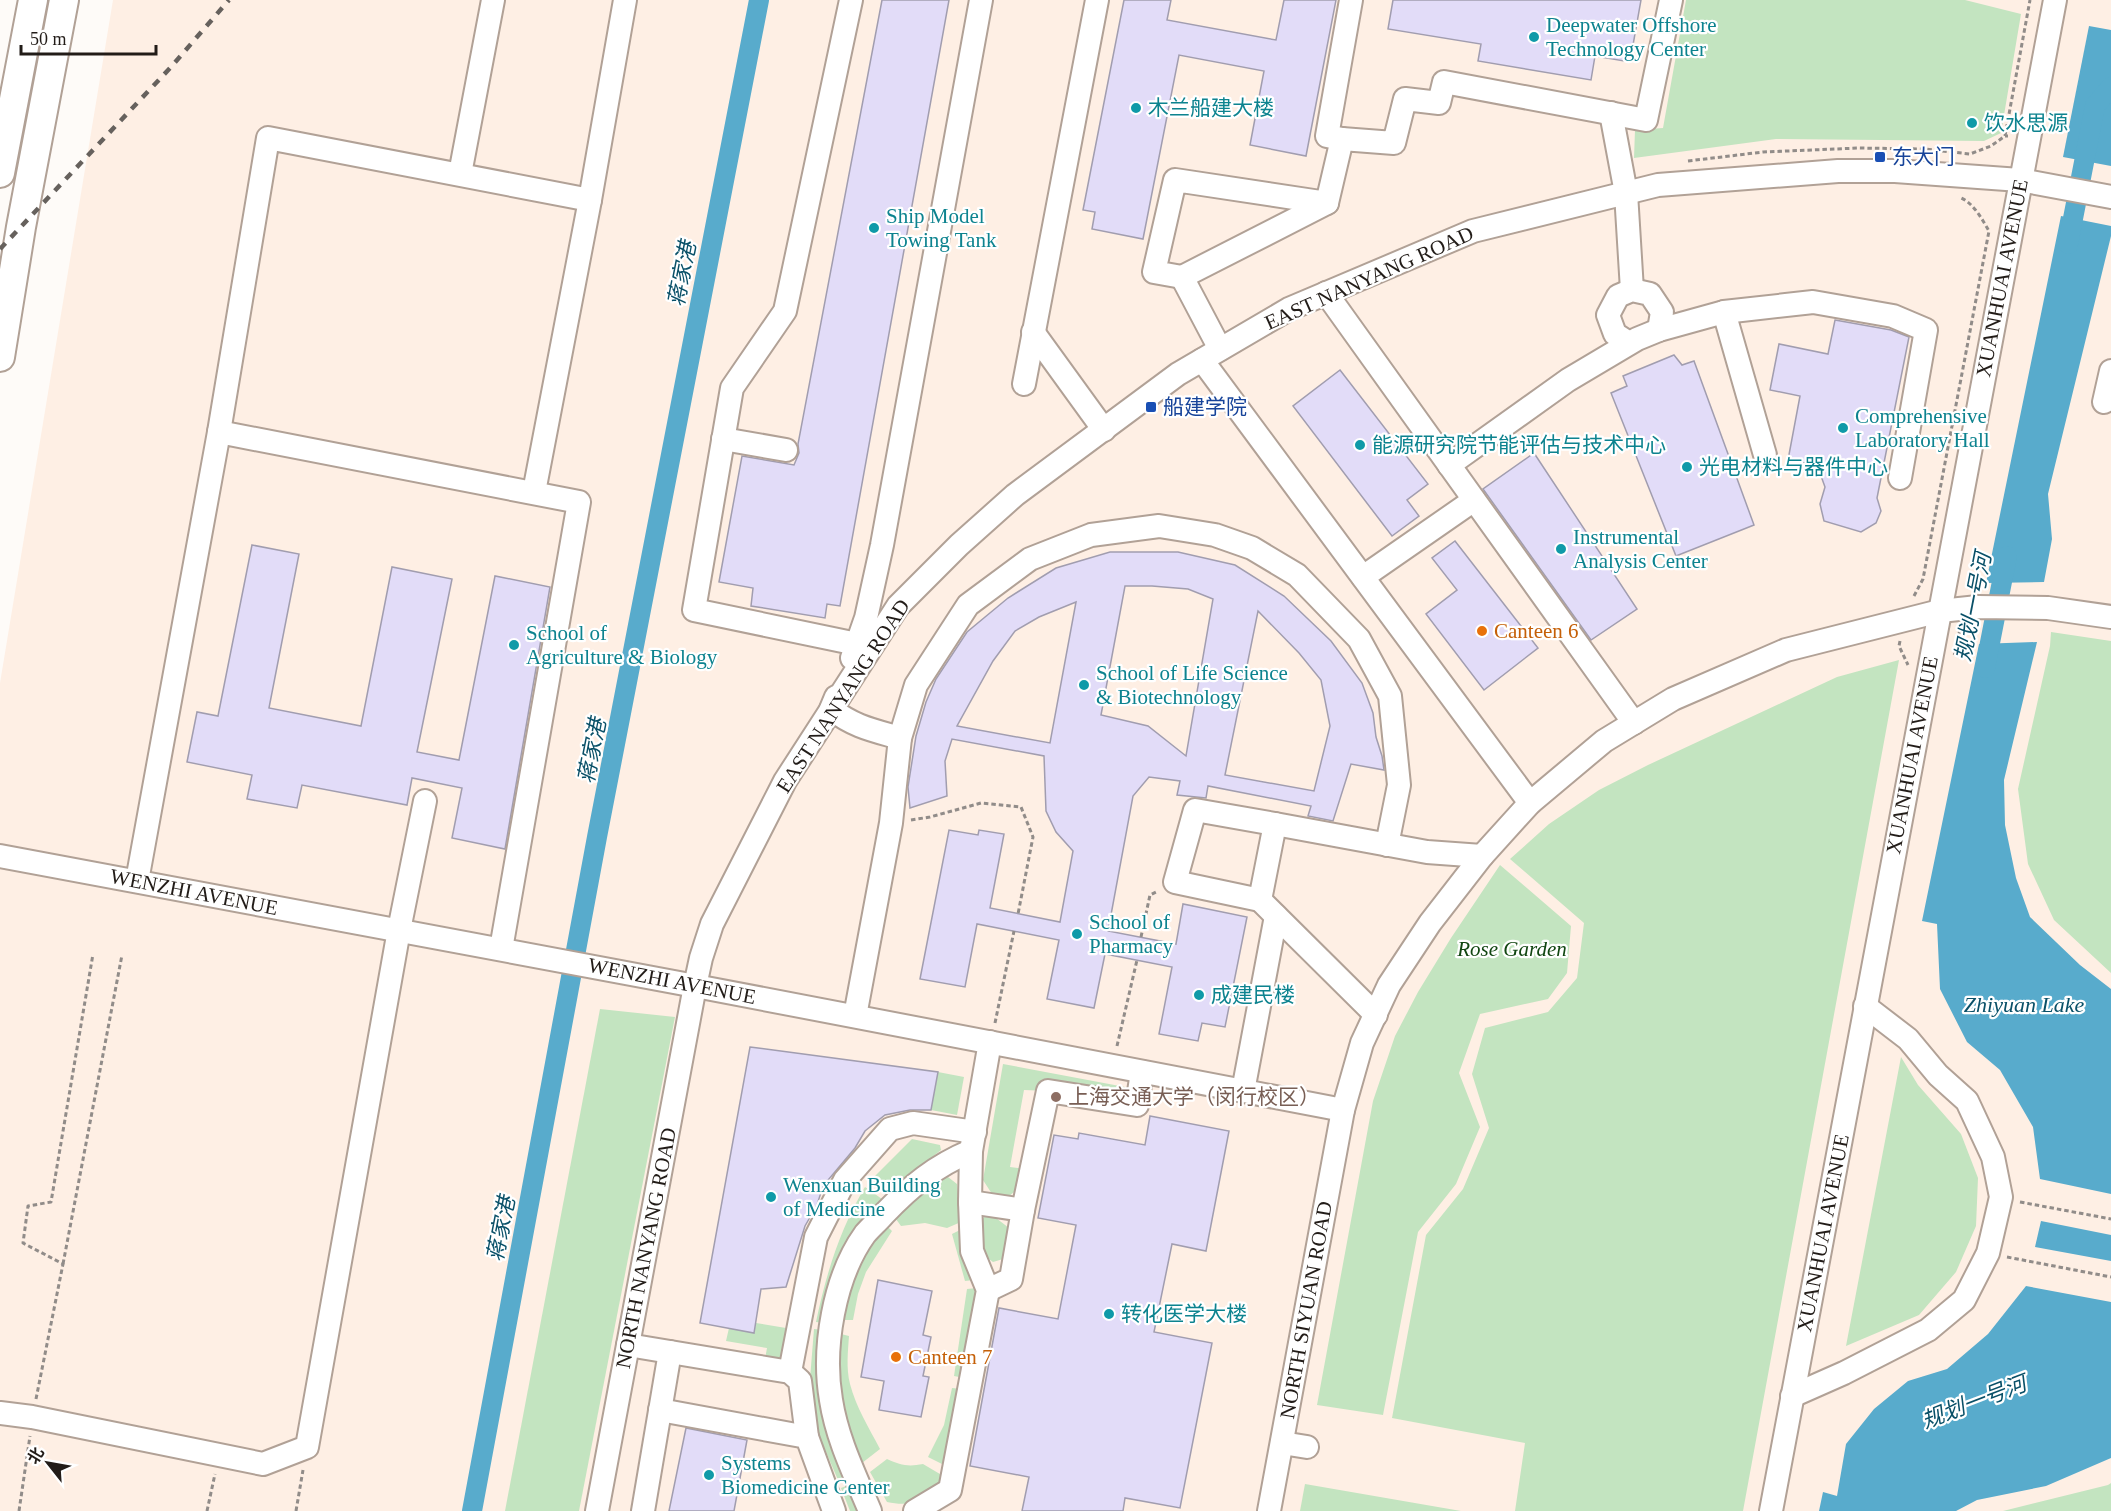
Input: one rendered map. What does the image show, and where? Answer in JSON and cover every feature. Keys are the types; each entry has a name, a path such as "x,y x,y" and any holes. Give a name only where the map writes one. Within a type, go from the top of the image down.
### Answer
{"main road":[{"path":"0,173 33,0"},
{"path":"0,357 21,227 64,0"}],"street":[{"path":"460,174 494,0"},
{"path":"534,492 590,200 625,0"},
{"path":"851,0 784,311 732,388 694,610 857,644"},
{"path":"900,738 856,726 831,709 866,618 882,545 981,0"},
{"path":"1024,384 1097,0"},
{"path":"1351,0 1327,136 1394,143 1405,99 1439,103 1444,82 1646,120 1671,0"},
{"name":"XUANHUAI AVENUE","path":"1771,1511 2055,0"},
{"path":"1611,113 1626,193 1632,290"},
{"path":"137,881 219,432 268,138 590,200"},
{"path":"1327,202 1175,180 1154,272 1182,277 1327,202 1342,139"},
{"name":"EAST NANYANG ROAD","path":"695,986 712,924 785,781 898,606 959,545 1015,495 1143,399 1211,354 1289,309 1473,231 1658,185 1838,171 1939,173 2020,180 2111,197"},
{"path":"1182,277 1211,354 1363,577 1530,803"},
{"path":"1629,343 1615,334 1608,315 1618,296 1632,290 1650,294 1662,312 1659,330"},
{"path":"1326,293 1634,723"},
{"path":"1449,465 1568,380 1629,343 1659,330 1724,312 1813,302 1893,316 1926,330 1900,478"},
{"path":"1724,312 1765,455"},
{"path":"1034,332 1104,430"},
{"path":"2104,402 2111,371"},
{"path":"219,432 579,502 501,949"},
{"path":"723,439 786,450"},
{"path":"1363,577 1474,500"},
{"path":"855,1016 891,823 900,738 916,686 968,604 1030,559 1091,535 1159,526 1215,535 1252,548 1296,575 1359,639 1390,696 1399,784 1387,845"},
{"name":"NORTH SIYUAN ROAD","path":"1269,1511 1343,1110 1362,1043 1389,985 1430,923 1482,856 1530,803 1604,741 1673,699 1786,650 1940,611 1978,607 2048,608 2111,616"},
{"path":"0,1413 32,1417 263,1464 307,1447 399,930 425,801"},
{"path":"1376,1015 1268,908 1175,882 1195,810 1427,852 1482,856"},
{"path":"1243,1091 1268,908 1275,824"},
{"name":"WENZHI AVENUE","path":"0,856 539,956 1343,1110"},
{"name":"NORTH NANYANG ROAD","path":"597,1511 695,986"},
{"path":"1792,1396 1844,1373 1928,1330 1964,1300 1988,1253 2001,1197 1993,1157 1967,1101 1938,1075 1908,1039 1865,1006"},
{"path":"915,1511 950,1490 988,1290 972,1251 970,1202 973,1141 990,1042"},
{"path":"988,1290 1011,1279 1048,1091 1137,1105 1142,1072"},
{"path":"790,1372 816,1237 845,1180 890,1129 913,1123 973,1141"},
{"path":"870,1511 844,1448 831,1400 828,1353 834,1307 847,1270 865,1235 910,1187 973,1141"},
{"path":"970,1202 1023,1210"},
{"path":"628,1345 790,1372 800,1381 807,1437 834,1511"},
{"path":"643,1511 670,1352"},
{"path":"0,1398 32,1417"},
{"path":"660,1410 807,1437"},
{"path":"1282,1443 1307,1448"}],"path":[{"path":"2005,136 2031,0"},
{"path":"1683,161 1763,152 1859,148 1925,149 1970,154 1991,146 2005,136 2028,139"},
{"path":"891,823 930,817 981,803 1022,807 1034,837 1018,914"},
{"path":"1141,937 1150,895 1175,882"},
{"path":"990,1042 1014,931"},
{"path":"63,1264 22,1243 28,1206 51,1202 93,954"},
{"path":"19,1511 32,1417 122,955"},
{"path":"1113,1066 1137,960"},
{"path":"2023,1203 2111,1219"},
{"path":"2014,1258 2111,1277"},
{"path":"296,1511 307,1447"},
{"path":"207,1511 219,1455"}],"shaded area":[{"name":"上海交通大学（闵行校区）","path":"113,0 2111,0 2111,1511 0,1511 0,683"}],"green space":[{"path":"1686,0 1965,0 2021,14 2001,133 1984,141 1776,139 1634,158 1635,130 1663,128"},
{"path":"2051,632 2111,641 2111,973 2054,920 2028,864 2018,789 2050,646"},
{"path":"1899,660 1743,1511 1515,1511 1525,1443 1392,1418 1426,1235 1463,1189 1489,1128 1472,1074 1485,1028 1548,1012 1577,978 1584,923 1510,859 1549,824 1599,790 1837,677"},
{"name":"Rose Garden","path":"1500,865 1571,926 1567,973 1548,999 1480,1014 1459,1073 1480,1127 1456,1184 1418,1232 1383,1415 1317,1405 1373,1101 1395,1036 1418,992 1451,938"},
{"path":"600,1009 675,1017 579,1511 505,1511"},
{"path":"1901,1057 1918,1085 1961,1134 1978,1178 1976,1226 1956,1272 1919,1315 1846,1346"},
{"path":"1003,1064 1125,1087 1124,1094 1024,1090 1010,1167 1025,1169 1022,1186 1009,1196 992,1194 983,1180"},
{"path":"938,1072 964,1077 957,1115 931,1110"},
{"path":"912,1139 940,1145 941,1150 887,1196 869,1182"},
{"path":"948,1177 957,1184 961,1222 947,1228 925,1223 901,1226 893,1215 934,1179"},
{"path":"865,1187 882,1199 867,1218 824,1323 816,1322 835,1252 848,1219"},
{"path":"985,1216 996,1218 1009,1228 1003,1259 993,1262 981,1253 979,1224"},
{"path":"883,1222 892,1231 866,1272 858,1294 853,1320 841,1320 851,1279"},
{"path":"962,1229 974,1280 965,1281 952,1234"},
{"path":"977,1288 964,1378 954,1376 967,1289"},
{"path":"756,1323 786,1328 780,1361 765,1359 767,1348 726,1341 729,1328 754,1332"},
{"path":"814,1329 823,1330 847,1477 838,1480 817,1431 810,1379"},
{"path":"837,1333 849,1336 850,1384 859,1409 880,1449 862,1463 845,1426 837,1388"},
{"path":"952,1388 962,1389 948,1467 928,1457 944,1425"},
{"path":"887,1459 904,1465 923,1464 945,1477 933,1491 920,1500 905,1504 887,1502 870,1472"},
{"path":"2111,1483 2111,1511 2003,1511 2108,1485"},
{"path":"1305,1484 1461,1511 1300,1511"},
{"path":"849,1485 858,1511 850,1511 841,1488"}],"water":[{"path":"2089,26 2111,30 2111,166 2063,157"},
{"path":"2061,216 2111,226 2111,236 2048,494 2052,539 2044,582 1986,583"},
{"name":"Zhiyuan Lake","path":"2037,642 2004,780 2005,825 2016,878 2030,917 2080,965 2111,989 2111,1194 2040,1179 2033,1127 2000,1070 1967,1042 1940,989 1937,924 1922,921 1979,644"},
{"path":"2041,1221 2111,1235 2111,1261 2035,1247"},
{"path":"2026,1286 2111,1302 2111,1458 2046,1486 1977,1500 1956,1511 1819,1511 1823,1492 1837,1496 1846,1444 1874,1409 1908,1381 1947,1369 1988,1334"}],"building":[{"name":"Ship Model Towing Tank","path":"882,0 949,0 840,606 827,604 825,618 751,606 753,588 719,582 742,456 794,465 799,453 798,444"},
{"name":"木兰船建大楼","path":"1124,0 1171,0 1167,20 1276,40 1284,0 1336,0 1306,156 1250,145 1264,71 1179,55 1143,239 1092,229 1095,212 1083,210"},
{"name":"Deepwater Offshore Technology Center","path":"1393,0 1641,0 1630,62 1595,56 1591,80 1478,61 1481,44 1388,29"},
{"name":"Comprehensive Laboratory Hall","path":"1835,320 1891,330 1909,337 1877,498 1881,511 1876,523 1861,532 1824,521 1820,504 1825,487 1817,465 1788,460 1800,396 1770,390 1779,344 1828,354"},
{"name":"光电材料与器件中心","path":"1674,355 1682,365 1694,361 1754,525 1676,556 1611,393 1627,386 1623,376"},
{"name":"能源研究院节能评估与技术中心","path":"1340,370 1428,484 1407,500 1419,516 1392,536 1293,406"},
{"name":"Instrumental Analysis Center","path":"1534,453 1637,609 1591,640 1483,489"},
{"name":"Canteen 6","path":"1455,541 1538,648 1484,690 1426,614 1457,590 1432,558"},
{"name":"School of Agriculture & Biology","path":"252,545 299,554 269,708 361,726 392,567 452,579 417,752 459,760 495,576 550,587 505,849 452,838 462,788 412,778 407,805 302,785 297,808 247,799 252,775 187,762 197,712 218,716"},
{"path":"1110,552 1178,552 1235,565 1284,596 1331,641 1362,683 1373,713 1384,770 1351,764 1333,821 1308,816 1311,806 1208,786 1206,798 1177,795 1180,781 1149,777 1133,796 1108,931 1176,944 1183,904 1247,917 1225,1027 1202,1023 1198,1041 1159,1034 1172,967 1105,954 1094,1008 1047,999 1059,940 977,924 965,987 920,979 949,830 978,835 979,830 1004,834 990,908 1060,922 1073,851 1056,832 1046,811 1044,756 952,739 945,761 947,796 910,808 908,787 916,736 926,702 936,679 967,632 1008,598 1056,568","holes":["1125,586 1188,589 1213,599 1186,756 1148,726 1101,715","1076,602 1050,743 957,726 993,661 1015,631 1039,617","1258,611 1299,653 1321,680 1330,726 1314,791 1225,775"]},
{"name":"Wenxuan Building of Medicine","path":"750,1047 938,1072 931,1110 910,1110 885,1115 865,1131 855,1148 823,1186 817,1205 805,1226 786,1287 761,1289 754,1333 700,1323"},
{"name":"转化医学大楼","path":"1150,1116 1229,1131 1206,1251 1172,1244 1154,1332 1212,1343 1180,1508 1125,1498 1123,1511 1022,1511 1029,1477 970,1466 999,1308 1058,1319 1076,1225 1038,1218 1054,1135 1078,1139 1079,1133 1145,1145"},
{"name":"Canteen 7","path":"878,1280 932,1291 923,1335 931,1337 923,1376 929,1377 921,1417 879,1410 884,1381 861,1377"},
{"name":"Systems Biomedicine Center","path":"686,1428 747,1440 734,1511 669,1511"}],"waterway":[{"name":"蒋家港","path":"472,1511 597,837 759,0"},
{"name":"规划一号河","path":"2068,244 2095,106 2111,87"},
{"name":"规划一号河","path":"1985,668 2007,556"}],"railway":[{"path":"0,249 171,67 229,0"}],"place":[{"name":"Deepwater Offshore Technology Center","path":"1534,37"},
{"name":"木兰船建大楼","path":"1136,108"},
{"name":"饮水思源","path":"1972,123"},
{"name":"东大门","path":"1880,157"},
{"name":"Ship Model Towing Tank","path":"874,228"},
{"name":"船建学院","path":"1151,407"},
{"name":"Comprehensive Laboratory Hall","path":"1843,428"},
{"name":"能源研究院节能评估与技术中心","path":"1360,445"},
{"name":"光电材料与器件中心","path":"1687,467"},
{"name":"Instrumental Analysis Center","path":"1561,549"},
{"name":"Canteen 6","path":"1482,631"},
{"name":"School of Agriculture & Biology","path":"514,645"},
{"name":"School of Life Science & Biotechnology","path":"1084,685"},
{"name":"School of Pharmacy","path":"1077,934"},
{"name":"成建民楼","path":"1199,995"},
{"name":"上海交通大学（闵行校区）","path":"1056,1097"},
{"name":"Wenxuan Building of Medicine","path":"771,1197"},
{"name":"转化医学大楼","path":"1109,1314"},
{"name":"Canteen 7","path":"896,1357"},
{"name":"Systems Biomedicine Center","path":"709,1475"}]}
